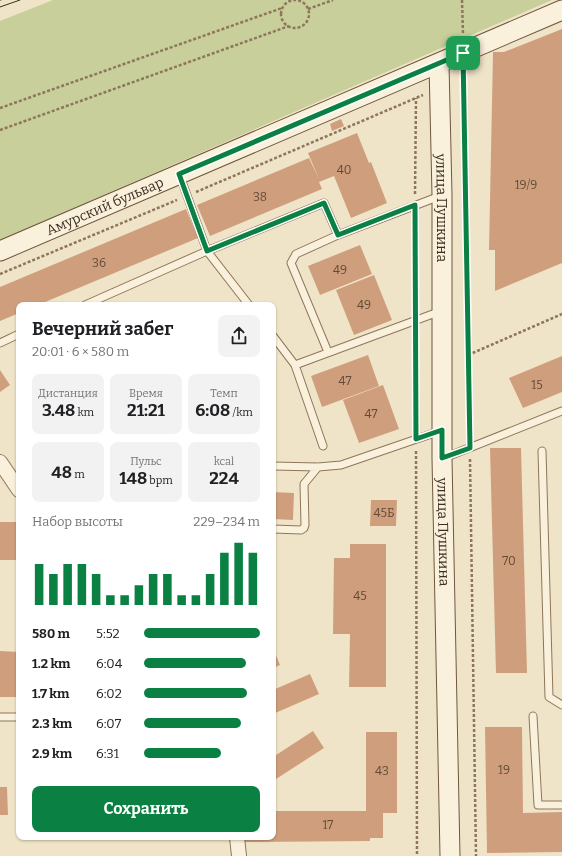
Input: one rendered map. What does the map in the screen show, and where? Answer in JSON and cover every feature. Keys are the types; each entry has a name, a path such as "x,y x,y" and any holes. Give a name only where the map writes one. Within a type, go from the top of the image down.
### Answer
{"street":[{"name":"Амурский бульвар","path":"0,251 562,10"},
{"name":"улица Пушкина","path":"439,64 442,195 442,458 450,856"},
{"path":"0,462 16,486"},
{"path":"237,840 239,856"}],"lane":[{"path":"179,174 207,251 247,302"},
{"path":"328,352 291,263 296,254 338,235 442,195"},
{"path":"92,302 207,251 324,203 338,235"},
{"path":"295,364 441,311"},
{"path":"0,343 16,335"},
{"path":"276,340 295,364 323,446"},
{"path":"442,458 562,411"},
{"path":"276,466 318,467 341,465 442,430"},
{"path":"542,451 549,697 562,705"},
{"path":"276,529 301,530 304,528 304,484 318,467"},
{"path":"533,716 538,805 562,805"},
{"path":"0,717 16,718"}],"path":[{"path":"0,108 282,8 285,4 295,0 305,4 308,9 308,14 304,24 300,27 289,26 0,130"},
{"path":"308,9 332,0"},
{"path":"462,0 476,856"},
{"path":"282,8 282,19 289,26"},
{"path":"0,274 464,79"},
{"path":"416,98 417,856"},
{"path":"468,355 562,314"}],"green space":[{"path":"53,0 552,0 0,240 0,21"}],"building":[{"path":"562,29 562,263 495,291 495,250 489,250 493,52 504,52"},
{"path":"341,119 344,126 332,131 330,124"},
{"path":"357,133 369,163 371,162 387,203 351,218 334,176 319,182 322,189 210,236 197,205 309,158 319,179 308,153"},
{"path":"186,209 198,238 45,302 16,302 16,314 0,321 0,287"},
{"path":"360,245 372,274 320,295 308,266"},
{"path":"374,275 392,320 354,335 336,290"},
{"path":"368,355 379,386 322,407 311,376"},
{"path":"562,356 562,392 523,408 509,378"},
{"path":"0,370 10,385 0,392"},
{"path":"383,385 399,429 359,443 343,400"},
{"path":"490,448 521,448 527,673 496,673"},
{"path":"276,492 294,493 293,520 276,519"},
{"path":"371,500 397,500 396,526 370,526"},
{"path":"0,522 16,522 16,560 0,560"},
{"path":"350,544 386,544 386,687 349,687 350,634 333,634 334,558 350,558"},
{"path":"0,651 16,652 16,697 0,697"},
{"path":"276,655 280,665 276,667"},
{"path":"310,674 319,694 276,713 276,689"},
{"path":"485,727 522,727 523,813 562,812 562,852 487,853"},
{"path":"313,731 324,748 276,779 276,755"},
{"path":"366,732 397,732 397,813 383,813 383,838 370,838 370,841 241,842 241,840 276,840 276,811 366,811"},
{"path":"0,787 7,787 8,815 0,815"}],"tram line":[{"path":"0,7 20,0"}],"route":[{"path":"463,53 470,448 442,458 442,430 416,439 415,205 338,235 324,203 207,251 179,174 463,53"}]}
